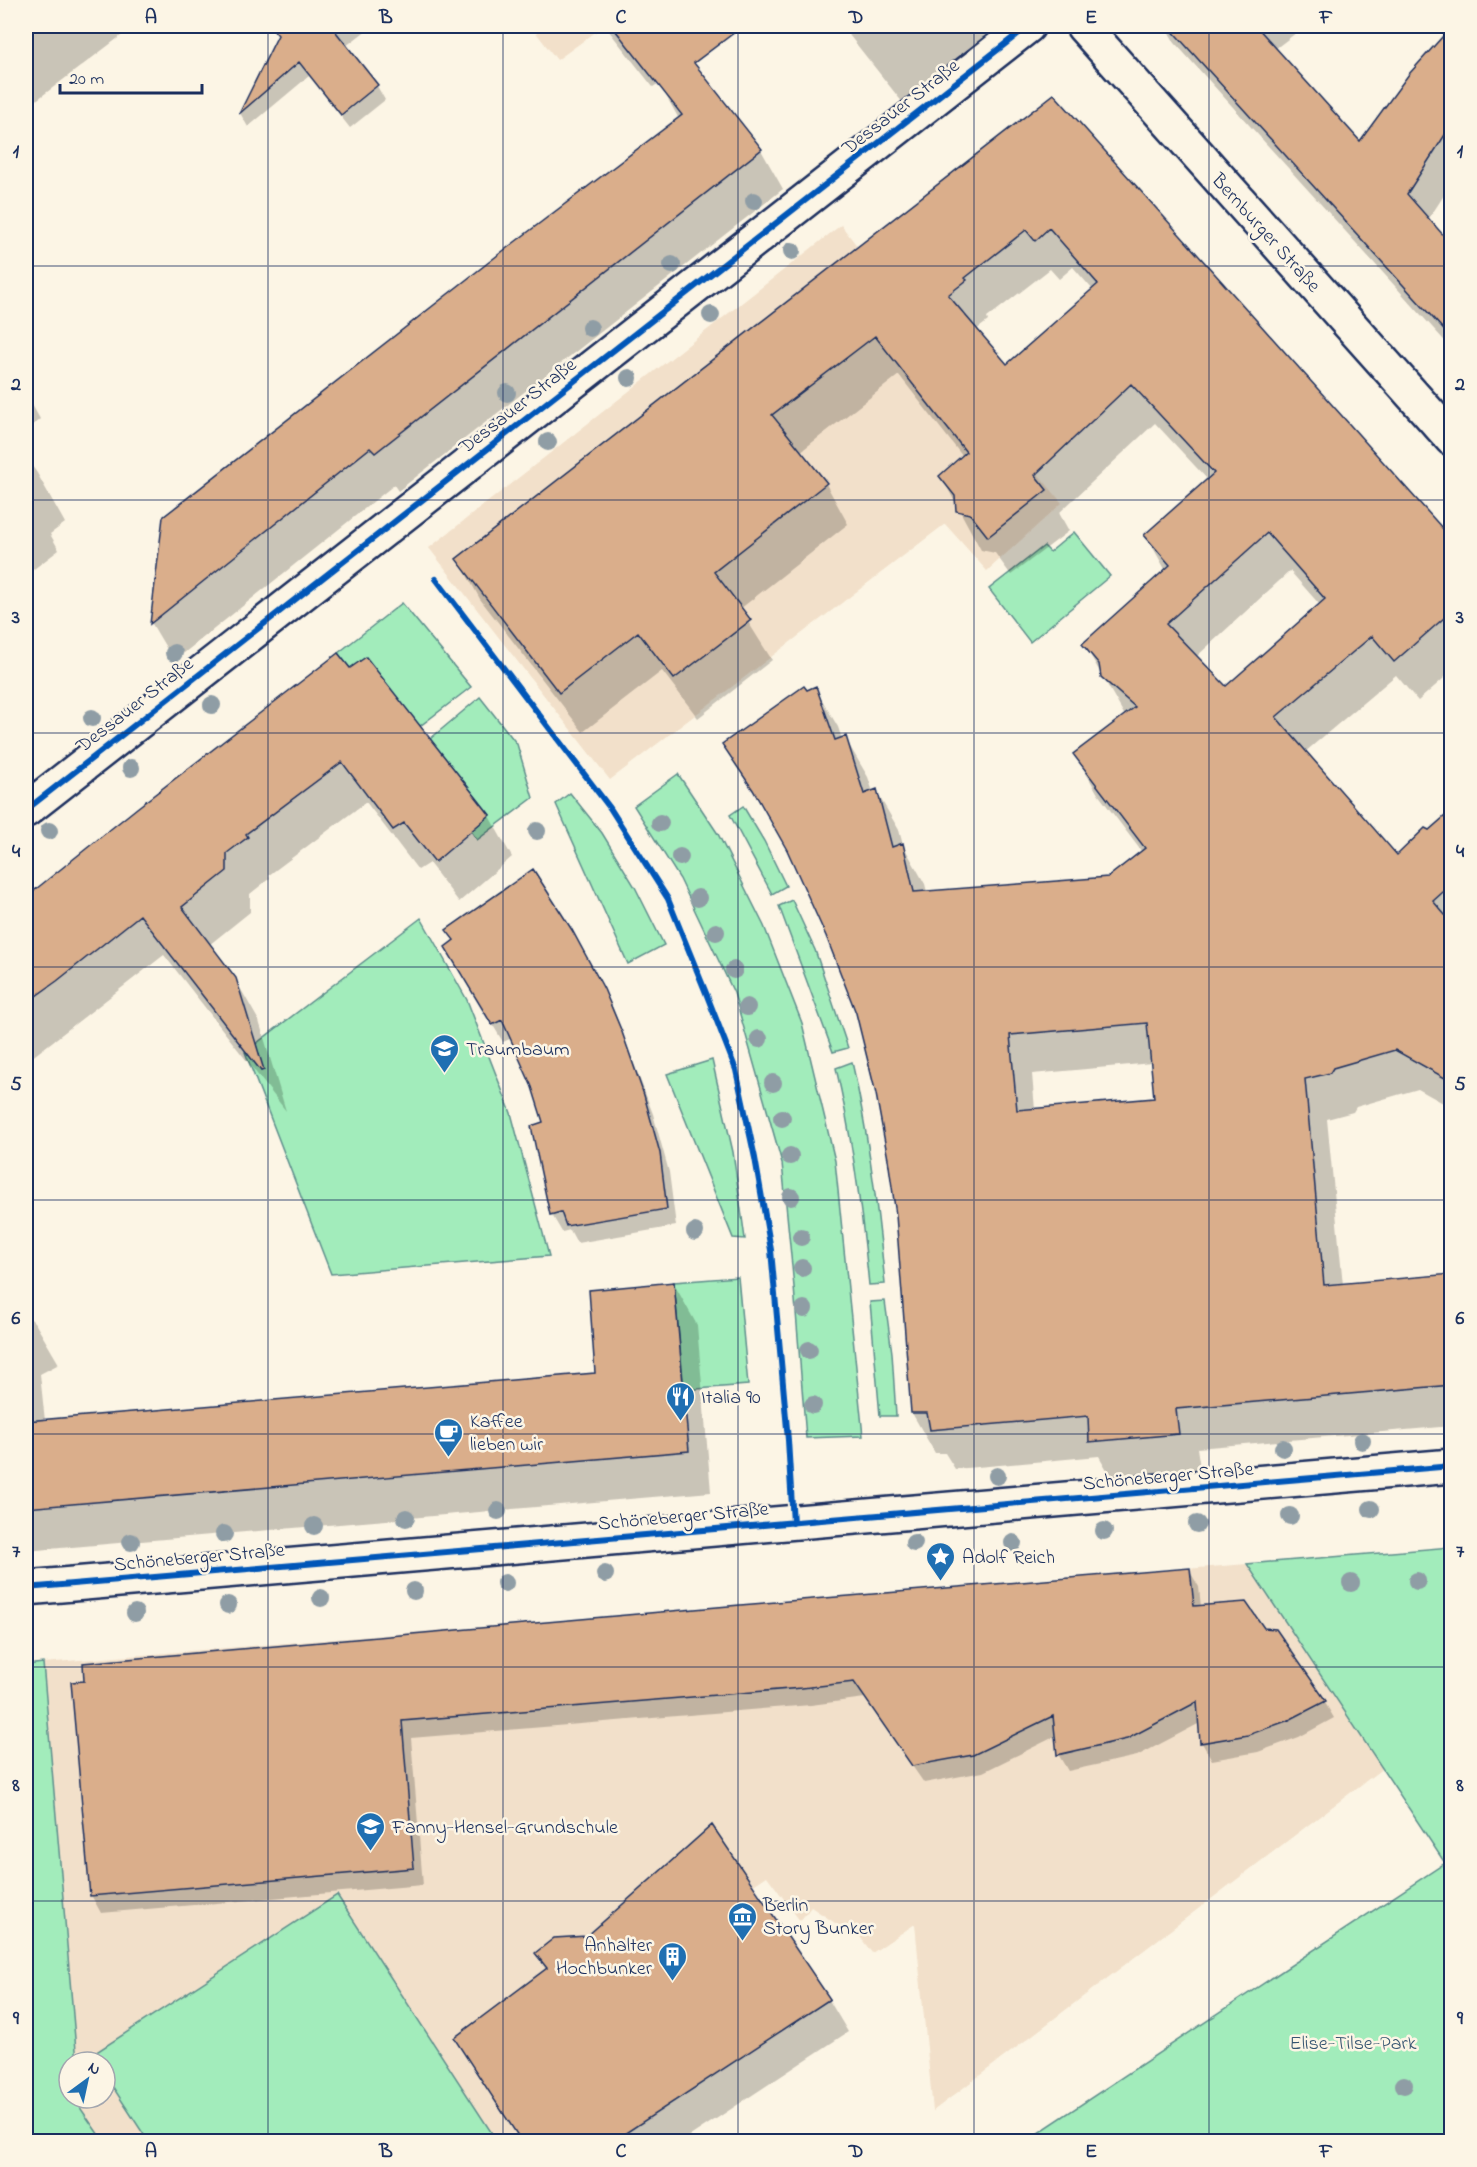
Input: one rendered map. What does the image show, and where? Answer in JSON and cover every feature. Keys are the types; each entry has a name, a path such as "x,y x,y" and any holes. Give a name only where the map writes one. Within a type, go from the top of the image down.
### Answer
{"street":[{"name":"Dessauer Straße","path":"26,810 1028,26"},
{"name":"Bernburger Straße","path":"1083,26 1452,440"},
{"name":"Schöneberger Straße","path":"26,1588 1452,1466"}],"shaded area":[{"path":"531,26 604,26 557,60"},
{"path":"841,225 949,365 1062,503 987,571 945,524 610,780 429,548"},
{"name":"Fanny-Hensel-Grundschule","path":"1247,1564 1383,1768 933,2111 915,1924 872,1953 855,1930 850,1933 811,1907 800,1921 767,1876 752,1886 711,1825 575,1946 568,1937 554,1938 535,1953 547,1968 454,2038 522,2141 103,2141 82,2110 117,2110 117,2050 76,2050 43,1663"}],"green space":[{"path":"1074,532 1110,576 1030,642 989,589 1044,546 1050,552"},
{"path":"402,603 471,687 420,726 350,668 338,653"},
{"path":"480,697 517,744 533,798 477,840 471,831 490,815 430,739"},
{"path":"678,774 718,834 764,926 802,1023 835,1161 863,1436 806,1438 782,1163 734,993 680,879 634,806"},
{"path":"570,793 602,833 635,887 664,945 628,964 556,804"},
{"path":"743,806 764,841 786,886 772,894 730,815"},
{"path":"792,900 815,950 848,1048 833,1052 779,906"},
{"path":"421,918 467,1000 511,1113 549,1256 331,1274 245,1052"},
{"path":"712,1060 733,1152 745,1239 733,1238 667,1074"},
{"path":"852,1062 872,1173 885,1284 869,1285 856,1176 836,1068"},
{"path":"738,1277 748,1385 684,1390 674,1282"},
{"path":"885,1301 892,1353 896,1416 880,1416 870,1302"},
{"name":"Elise-Tilse-Park","path":"1451,1547 1451,2141 1026,2141 1445,1863 1247,1564"},
{"path":"43,1663 76,2050 57,2050 57,2110 82,2110 103,2141 26,2141 26,1665"},
{"path":"337,1895 497,2141 148,2141 117,2093 117,2050 100,2050"}],"building":[{"path":"270,26 343,26 336,32 378,85 341,115 299,62 239,114 278,35"},
{"path":"612,26 743,26 694,63 762,149 375,453 370,448 150,624 163,517 503,251 682,115"},
{"path":"1168,26 1256,26 1360,141 1409,74 1452,26 1452,124 1407,194 1452,245 1452,339"},
{"path":"1054,94 1452,539 1452,611 1394,662 1372,636 1276,717 1397,855 1425,828 1429,830 1452,810 1452,884 1433,901 1452,923 1452,1082 1395,1050 1333,1068 1330,1073 1305,1079 1324,1285 1452,1274 1452,1385 1176,1409 1179,1434 1089,1442 1088,1416 930,1430 927,1413 911,1413 896,1215 876,1094 856,1013 826,936 787,850 753,790 722,744 804,686 807,690 816,686 835,740 846,736 864,794 877,789 892,847 903,843 914,892 1108,877 1145,848 1073,754 1135,707 1101,677 1099,664 1082,644 1170,565 1144,535 1214,473 1131,384 1035,475 1047,490 988,537 970,514 956,511 955,496 939,476 966,452 875,336 772,415 827,483 714,572 751,620 674,679 638,632 559,693 456,559","holes":["1049,228 1098,284 1007,364 948,295 967,280 965,278 1026,230 1035,241","1267,533 1325,599 1226,686 1166,624","1147,1023 1154,1098 1017,1110 1010,1035"]},
{"path":"338,653 350,668 366,657 490,815 435,862 404,823 393,830 342,762 246,834 248,837 227,853 227,871 182,907 236,978 264,1070 261,1071 140,915 26,1003 26,897"},
{"path":"533,869 572,930 604,989 622,1032 644,1095 660,1153 667,1209 566,1226 561,1212 550,1215 531,1126 543,1122 532,1087 502,1020 492,1025 445,947 454,940 446,930"},
{"path":"674,1282 689,1451 26,1508 26,1421 595,1373 589,1290"},
{"path":"1190,1568 1194,1606 1246,1602 1264,1628 1276,1629 1326,1701 1289,1720 1248,1735 1200,1743 1197,1702 1127,1739 1057,1755 1053,1716 973,1755 912,1766 854,1682 402,1721 414,1868 90,1896 71,1682 84,1681 83,1663"},
{"name":"Anhalter Hochbunker","path":"712,1825 830,1999 612,2142 522,2142 454,2038 547,1968 535,1953 554,1938 587,1936"}],"cycle path":[{"path":"26,810 1028,26"},
{"path":"436,579 610,808 668,899 736,1070 755,1158 771,1250 793,1523"},
{"path":"26,1588 1452,1466"}],"place":[{"name":"Traumbaum","path":"445,1074"},
{"name":"Italia 90","path":"680,1422"},
{"name":"Kaffee lieben wir","path":"449,1458"},
{"name":"Adolf Reich","path":"941,1582"},
{"name":"Fanny-Hensel-Grundschule","path":"371,1852"},
{"name":"Berlin Story Bunker","path":"742,1942"},
{"name":"Anhalter Hochbunker","path":"673,1982"}]}
